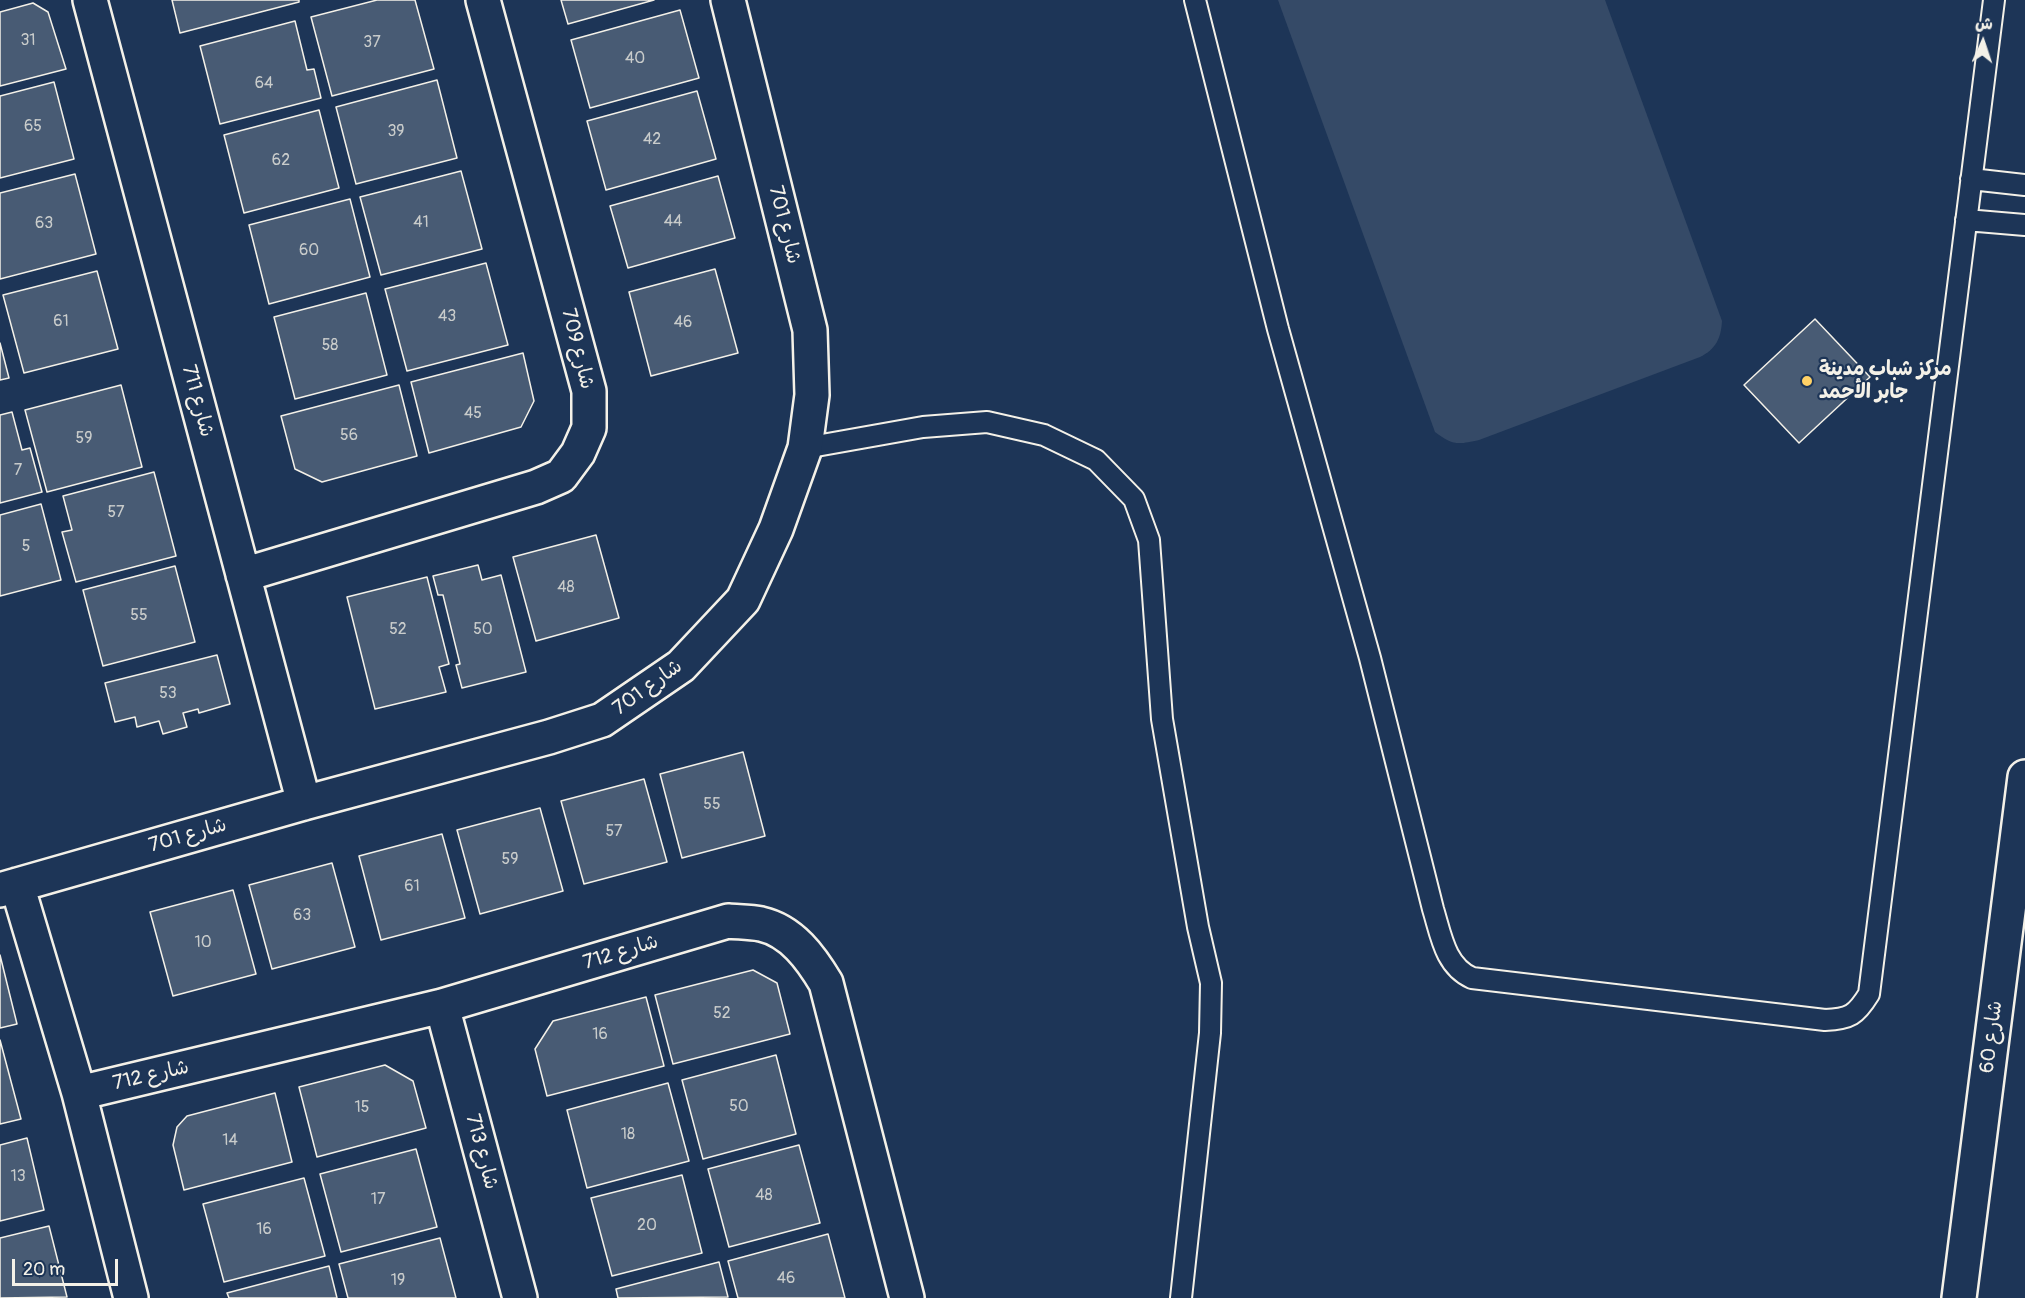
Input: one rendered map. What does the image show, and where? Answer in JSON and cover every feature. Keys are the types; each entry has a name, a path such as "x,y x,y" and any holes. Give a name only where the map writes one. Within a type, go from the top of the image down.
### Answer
{"street":[{"name":"شارع 711","path":"90,0 304,803"},
{"name":"شارع 709","path":"243,575 536,487 561,476 578,453 589,428 589,391 483,0"},
{"name":"شارع 701","path":"9,887 304,803 549,737 602,720 681,666 743,600 776,529 805,448 812,395 810,330 728,0"},
{"name":"شارع 60","path":"1959,1298 2025,777"},
{"path":"9,887 79,1093 131,1298"},
{"name":"شارع 712","path":"79,1093 442,1006 728,921 763,924 788,936 810,957 826,983 907,1298"},
{"name":"شارع 713","path":"442,1006 520,1298"}],"lane":[{"path":"1195,0 1278,329 1370,658 1433,909 1449,956 1460,973 1472,978 1825,1020 1839,1020 1852,1016 1861,1008 1869,993 1994,0"},
{"path":"1971,179 2025,185"},
{"path":"1966,220 2025,225"},
{"path":"805,448 923,427 987,422 1044,435 1096,460 1134,499 1149,540 1162,718 1196,916 1210,983 1210,1033 1180,1298"}],"shaded area":[{"path":"1278,0 1605,0 1722,321 1719,338 1714,347 1700,357 1479,440 1455,443 1435,432"}],"building":[{"path":"172,0 299,0 299,2 180,33"},
{"path":"377,0 415,0 434,69 332,96 311,17"},
{"path":"561,0 654,0 568,24"},
{"path":"33,3 48,12 66,69 0,86 0,12"},
{"path":"680,10 699,78 590,108 571,40"},
{"path":"295,21 307,70 314,69 321,98 220,124 200,46"},
{"path":"437,80 457,158 356,184 336,107"},
{"path":"54,82 74,159 0,178 0,96"},
{"path":"697,91 716,159 606,190 587,121"},
{"path":"319,110 339,188 244,213 224,135"},
{"path":"461,171 482,249 381,275 360,197"},
{"path":"75,174 96,254 0,279 0,193"},
{"path":"718,176 735,238 628,268 610,206"},
{"path":"350,199 370,277 269,304 249,225"},
{"path":"486,263 508,345 407,371 385,289"},
{"path":"715,269 738,353 651,376 629,292"},
{"path":"97,271 118,349 24,373 3,295"},
{"path":"366,293 387,375 295,399 274,317"},
{"name":"مركز شباب مدينة جابر الأحمد","path":"1815,319 1870,377 1799,443 1744,385"},
{"path":"0,343 9,378 0,380"},
{"path":"523,353 534,401 521,427 429,453 411,382"},
{"path":"121,385 142,467 47,492 25,410"},
{"path":"399,385 417,456 322,482 295,469 281,416"},
{"path":"12,412 22,450 30,448 42,492 0,503 0,415"},
{"path":"154,472 176,556 76,582 62,532 72,530 63,496"},
{"path":"41,504 61,580 0,596 0,515"},
{"path":"596,535 619,618 536,641 513,557"},
{"path":"478,565 482,580 501,575 526,672 462,688 456,665 460,664 443,595 438,595 433,576"},
{"path":"175,566 195,642 103,666 83,590"},
{"path":"427,577 449,664 439,667 446,692 375,709 347,597"},
{"path":"217,655 230,704 199,713 198,709 183,713 187,727 163,734 159,721 137,727 135,717 115,722 105,683"},
{"path":"743,752 765,836 682,858 660,774"},
{"path":"644,779 667,862 584,884 561,801"},
{"path":"540,808 563,891 480,914 457,830"},
{"path":"442,834 465,918 381,940 359,856"},
{"path":"332,863 355,947 272,969 249,885"},
{"path":"233,890 256,974 173,996 150,912"},
{"path":"0,955 17,1024 0,1028"},
{"path":"753,970 777,983 790,1034 673,1064 655,995"},
{"path":"646,997 664,1066 547,1096 535,1049 553,1021"},
{"path":"0,1040 21,1119 0,1124"},
{"path":"776,1055 796,1134 703,1159 682,1080"},
{"path":"385,1065 413,1081 426,1128 317,1157 299,1087"},
{"path":"668,1083 689,1161 587,1188 567,1110"},
{"path":"275,1093 292,1162 184,1190 173,1145 177,1127 187,1116"},
{"path":"27,1138 44,1210 0,1221 0,1145"},
{"path":"799,1145 820,1223 729,1247 708,1169"},
{"path":"416,1149 437,1227 341,1252 320,1174"},
{"path":"682,1175 702,1253 612,1276 591,1198"},
{"path":"304,1178 325,1256 224,1282 203,1204"},
{"path":"49,1226 67,1297 0,1298 0,1238"},
{"path":"828,1234 845,1298 738,1298 728,1261"},
{"path":"440,1238 456,1298 348,1298 339,1264"},
{"path":"719,1262 728,1297 618,1298 616,1289"},
{"path":"329,1266 337,1298 229,1298 227,1293"}],"place":[{"name":"مركز شباب مدينة جابر الأحمد","path":"1807,381"}]}
